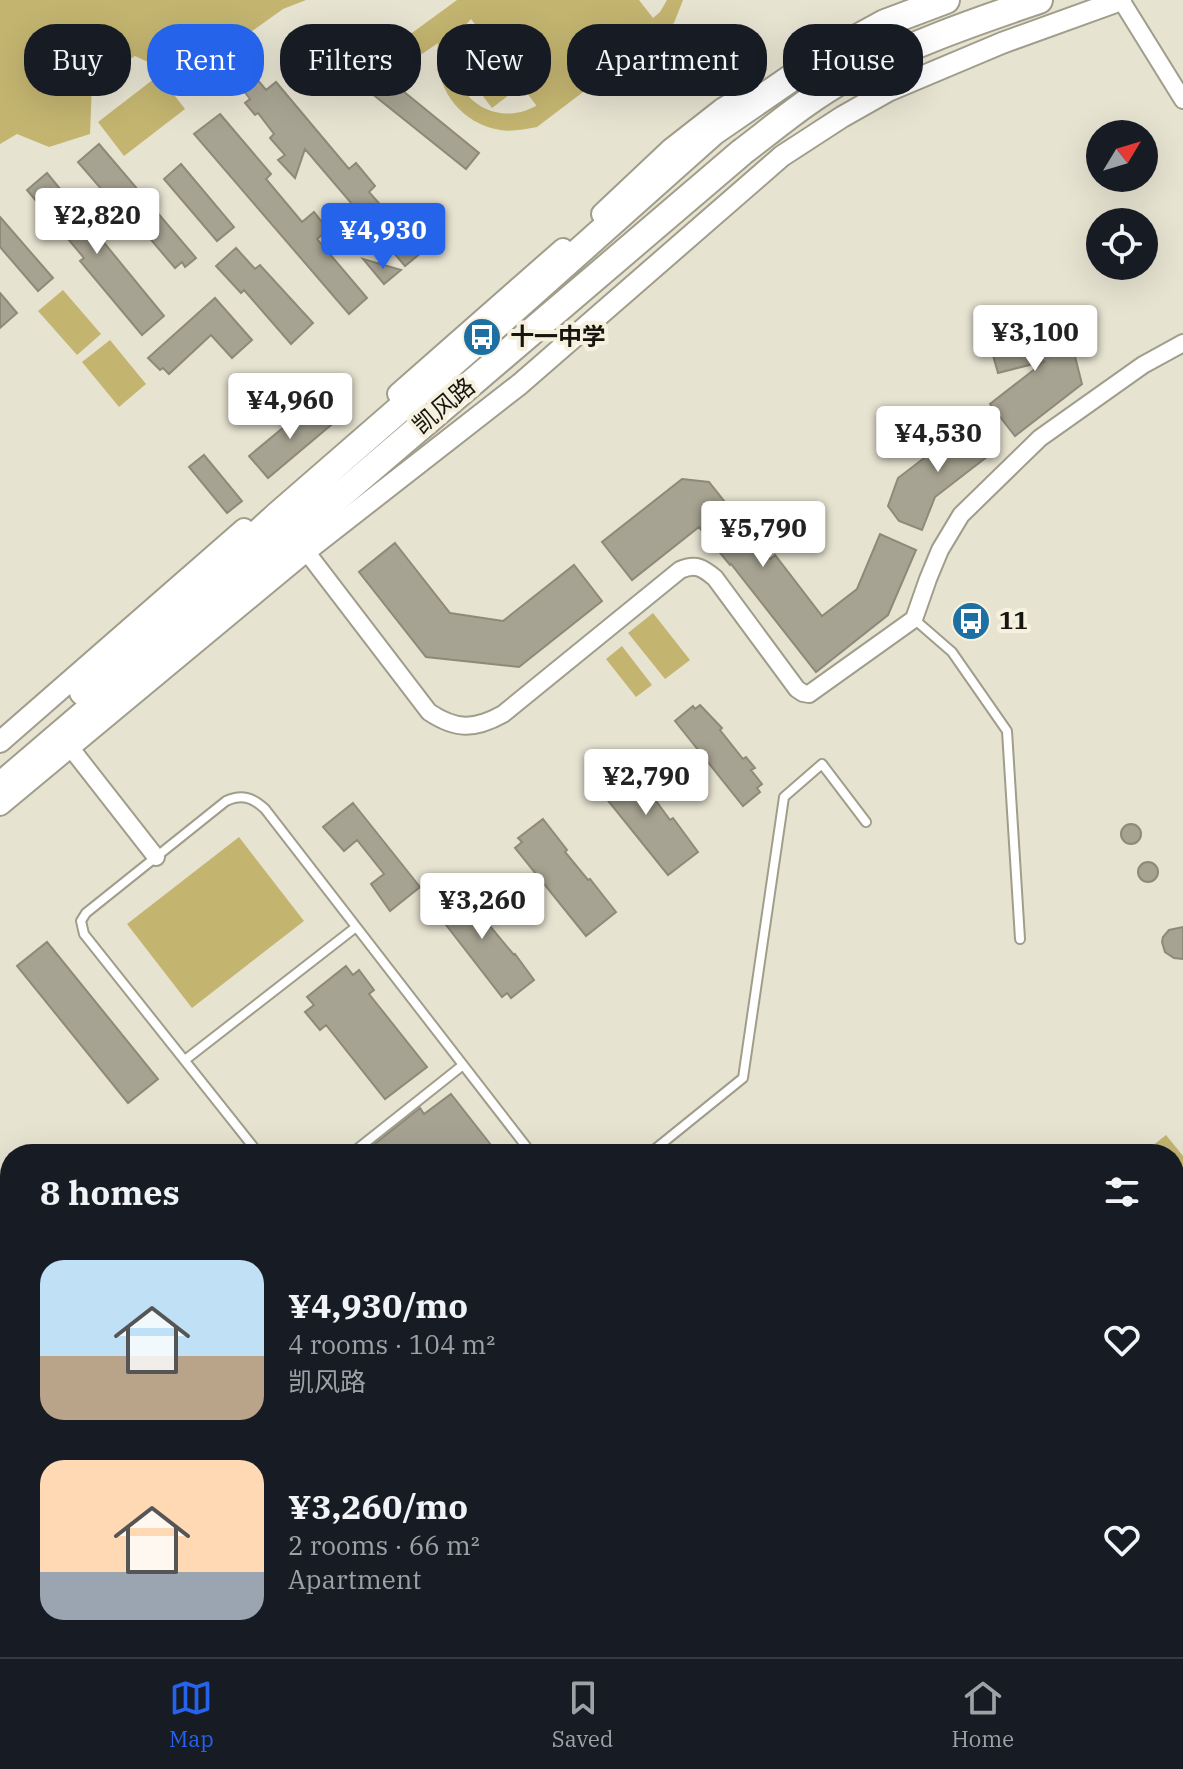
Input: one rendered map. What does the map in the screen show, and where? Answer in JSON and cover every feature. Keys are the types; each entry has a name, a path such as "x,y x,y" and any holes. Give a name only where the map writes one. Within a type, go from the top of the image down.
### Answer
{"highway":[{"name":"凯风路","path":"0,766 293,534 501,321 713,132 819,59 885,23 946,0"},
{"name":"凯风路","path":"0,786 742,152 844,79 974,22 1039,0"}],"street":[{"path":"0,742 604,213 671,149 722,109 811,52 882,13 913,0"},
{"path":"0,805 70,747 293,534 555,355 782,156 842,117 888,91 1002,43 1121,0 1183,100"},
{"path":"293,534 429,712 457,726 474,725 503,714 680,570 692,566 702,568 715,578 797,689 805,694 914,619 940,550 961,515 1040,438 1143,365 1183,343"},
{"path":"70,747 156,857"}],"lane":[{"path":"914,619 952,652 1007,731 1020,939"},
{"path":"661,1144 743,1078 784,797 822,764 866,822"},
{"path":"251,1144 84,934 81,925 83,915 226,801 240,796 248,797 265,809 524,1144"},
{"path":"185,1060 356,927"},
{"path":"364,1144 463,1065"}],"shaded area":[{"path":"0,0 306,0 283,9 262,24 147,24 147,62 135,56 131,59 131,24 24,24 24,96 91,96 90,134 49,147 17,134 0,144"},
{"path":"457,0 639,0 653,18 667,0 683,0 673,24 567,24 567,96 578,96 537,127 528,129 505,131 485,126 460,110 449,96 469,96 495,112 515,113 536,106 529,96 551,96 551,24 475,24 471,19 468,24 437,24 437,44 421,55 421,26"},
{"path":"147,84 147,96 175,96 185,109 124,156 98,122"},
{"path":"483,96 508,96 492,108"},
{"path":"63,290 101,334 77,355 38,311"},
{"path":"110,340 146,384 119,407 82,362"},
{"path":"653,613 690,660 665,679 628,633"},
{"path":"622,646 652,685 636,697 606,659"},
{"path":"239,837 304,921 192,1008 127,924"},
{"path":"1166,1135 1173,1144 1155,1144"}],"building":[{"path":"276,82 280,87 280,96 288,96 349,169 356,163 375,186 369,192 422,252 405,266 305,149 295,178 278,160 285,155 270,138 274,134 258,113 255,115 245,103 250,99 248,96 264,96 264,88 266,90"},
{"path":"375,96 409,96 479,153 466,169"},
{"path":"220,114 271,174 266,179 302,222 314,212 328,230 317,239 367,298 349,314 194,134"},
{"path":"99,144 196,258 185,267 182,262 175,268 119,202 115,205 78,162"},
{"path":"181,164 234,227 217,241 164,179"},
{"path":"47,173 164,316 142,335 80,261 84,258 27,190"},
{"path":"0,217 53,278 38,291 0,247"},
{"path":"236,248 255,269 260,265 313,323 291,344 244,290 241,293 216,266"},
{"path":"363,259 401,270 384,284"},
{"path":"0,293 17,313 0,328"},
{"path":"215,298 252,340 232,358 211,335 169,374 163,368 160,370 148,358"},
{"path":"1066,321 1082,384 1015,436 990,404 1045,361 998,373 989,341"},
{"path":"313,403 331,425 268,478 249,456"},
{"path":"974,420 997,449 935,497 922,530 899,521 888,506 898,478"},
{"path":"204,455 242,501 227,513 189,467"},
{"path":"682,479 709,482 770,559 775,555 822,616 857,589 880,534 916,550 888,615 816,672 699,527 632,580 602,542"},
{"path":"395,543 450,613 503,621 574,565 602,601 519,667 426,657 359,572"},
{"path":"700,705 722,728 720,730 743,759 746,757 755,768 751,770 762,784 757,788 760,792 743,806 675,721 693,706 695,709"},
{"path":"625,758 670,820 673,818 698,852 668,875 597,787 604,782 601,778"},
{"path":"353,803 420,887 390,911 371,884 384,874 357,840 344,851 323,827"},
{"path":"543,819 567,850 565,852 616,912 586,936 515,848 522,842 518,838"},
{"path":"1131,824 1138,827 1141,834 1138,841 1131,844 1124,841 1121,834 1124,827"},
{"path":"1148,862 1155,865 1158,872 1155,879 1148,882 1141,879 1138,872 1141,865"},
{"path":"460,880 488,916 484,919 534,980 511,998 507,993 502,997 436,912 442,907 436,899"},
{"path":"1183,927 1183,959 1174,958 1165,952 1163,937 1169,930"},
{"path":"47,942 158,1079 128,1103 17,966"},
{"path":"346,966 353,975 359,970 374,990 369,994 427,1067 385,1099 326,1025 320,1030 305,1012 314,1005 307,997"},
{"path":"451,1094 490,1144 375,1144 420,1108 424,1114"}],"place":[{"name":"十一中学","path":"482,337"},
{"name":"11","path":"971,621"}]}
